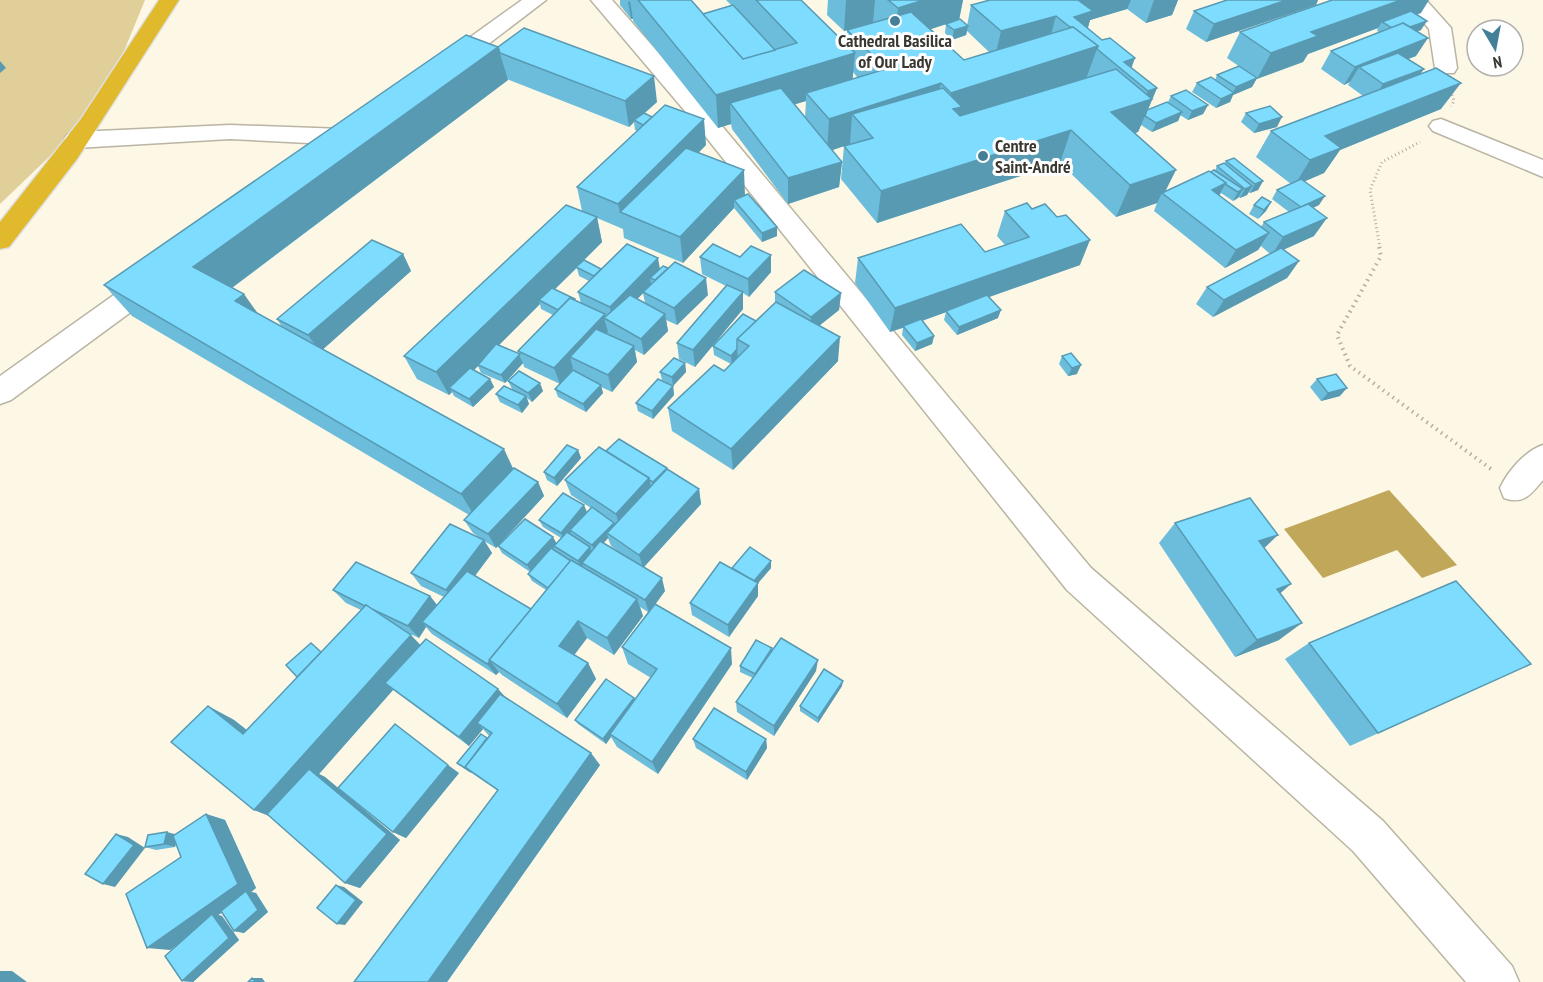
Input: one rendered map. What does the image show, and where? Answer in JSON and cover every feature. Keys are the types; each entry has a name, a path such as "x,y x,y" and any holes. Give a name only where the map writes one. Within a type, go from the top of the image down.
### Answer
{"highway":[{"path":"0,240 31,205 129,65 169,0"}],"street":[{"path":"423,82 536,0"},
{"path":"600,0 698,112 1079,579 1368,836 1496,982"},
{"path":"1415,0 1440,28 1446,68"},
{"path":"320,158 376,116"},
{"path":"1441,126 1543,169"},
{"path":"76,140 230,132 348,137"},
{"path":"0,392 176,264"},
{"path":"1516,488 1543,458"}],"path":[{"path":"1446,68 1454,101 1437,133 1382,162 1370,190 1381,256 1337,335 1350,366 1416,412 1516,488"}],"shaded area":[{"path":"0,0 145,0 101,107 0,204"},
{"path":"1389,490 1457,565 1422,578 1397,550 1323,578 1284,529"}],"building":[{"path":"638,0 691,0 743,59 797,43 756,0 801,0 855,53 716,95"},
{"path":"888,0 924,0 898,8"},
{"path":"990,0 1078,0 1093,11 1074,17 1102,40 1110,38 1135,58 1124,62 1157,88 1148,91 1097,49 1098,46 1056,16 1001,31 971,5"},
{"path":"1227,0 1287,0 1214,24 1194,11"},
{"path":"1332,0 1401,0 1311,32 1318,36 1271,53 1240,32"},
{"path":"733,5 775,50 743,59 703,14"},
{"path":"1411,11 1427,21 1410,27 1403,23 1392,28 1382,22"},
{"path":"911,12 964,60 1073,27 1098,46 951,93 941,83 829,119 806,93 886,69 847,30"},
{"path":"960,19 968,26 954,30 946,24"},
{"path":"1403,23 1428,38 1355,67 1331,51"},
{"path":"524,28 654,76 625,101 500,53 498,47"},
{"path":"466,35 498,47 193,267 244,294 235,301 504,449 461,494 104,285"},
{"path":"1398,53 1424,69 1383,84 1359,67"},
{"path":"1239,66 1257,78 1236,87 1217,75"},
{"path":"1436,68 1461,83 1325,136 1341,148 1310,160 1271,131"},
{"path":"1116,69 1152,99 1111,112 1176,170 1130,185 1071,130 881,191 844,146 873,138 852,114 943,88 962,107 953,109 960,116"},
{"path":"1211,77 1234,93 1221,99 1197,83"},
{"path":"781,88 842,162 788,178 730,103"},
{"path":"1186,90 1208,105 1192,111 1171,96"},
{"path":"1167,102 1182,112 1156,123 1145,116 1147,110"},
{"path":"665,105 704,119 618,204 577,187"},
{"path":"1270,106 1282,117 1259,124 1246,113"},
{"path":"644,113 652,117 643,125 634,120"},
{"path":"686,148 744,170 680,237 620,212"},
{"path":"1234,158 1263,181 1255,184 1226,161"},
{"path":"1224,163 1252,186 1245,189 1217,166"},
{"path":"1214,170 1243,189 1238,192 1225,184 1211,172"},
{"path":"1209,171 1226,183 1212,190 1269,233 1236,250 1162,193"},
{"path":"1301,179 1325,196 1301,207 1277,190"},
{"path":"748,194 777,227 762,233 734,200"},
{"path":"1262,197 1271,202 1264,210 1254,205"},
{"path":"1027,203 1032,209 1045,204 1057,217 1066,215 1090,240 895,308 858,258 961,224 985,252 1029,237 1005,211"},
{"path":"1308,204 1327,218 1283,237 1264,222"},
{"path":"566,205 597,217 436,372 404,356"},
{"path":"372,240 403,254 308,335 277,319"},
{"path":"627,244 658,258 610,307 578,292"},
{"path":"713,244 740,257 751,246 771,255 748,279 700,257"},
{"path":"1281,248 1299,261 1224,300 1207,287"},
{"path":"584,260 601,269 594,276 576,267"},
{"path":"675,262 706,278 674,308 643,292"},
{"path":"663,266 668,268 655,280 650,278"},
{"path":"804,270 841,293 811,317 775,292"},
{"path":"727,285 743,292 693,350 677,343"},
{"path":"552,288 575,299 570,298 558,310 539,300"},
{"path":"630,295 665,314 641,339 604,318"},
{"path":"987,295 1001,310 959,327 946,311"},
{"path":"570,298 605,314 554,368 518,351"},
{"path":"776,302 840,337 731,449 668,408 714,365 724,371 749,346 737,339"},
{"path":"743,314 756,321 737,339 737,349 731,356 713,346"},
{"path":"921,319 934,336 917,343 903,326"},
{"path":"596,329 634,346 608,375 570,357"},
{"path":"496,344 520,354 501,375 478,365"},
{"path":"1071,353 1081,365 1072,368 1062,356"},
{"path":"674,358 685,363 672,377 660,372"},
{"path":"470,368 490,379 469,399 449,388"},
{"path":"573,370 601,385 583,404 555,389"},
{"path":"519,371 540,383 528,393 508,381"},
{"path":"1336,374 1347,388 1328,393 1317,379"},
{"path":"658,379 673,386 652,411 636,403"},
{"path":"504,386 526,396 518,405 496,394"},
{"path":"619,439 667,468 653,482 649,480 606,451"},
{"path":"567,445 578,450 554,478 544,472"},
{"path":"599,447 649,478 616,514 565,480"},
{"path":"514,468 538,482 488,534 464,520"},
{"path":"667,469 699,489 639,555 607,533"},
{"path":"563,493 584,505 561,533 539,520"},
{"path":"1250,498 1278,535 1259,541 1291,584 1277,589 1302,623 1257,640 1175,523"},
{"path":"592,507 614,523 592,545 570,530"},
{"path":"525,519 553,537 527,565 498,546"},
{"path":"450,524 484,540 446,590 411,573"},
{"path":"567,532 590,547 578,561 554,546"},
{"path":"600,541 662,578 645,600 582,563"},
{"path":"750,547 771,561 754,581 732,568"},
{"path":"551,548 571,561 548,588 528,574"},
{"path":"571,560 637,599 607,638 578,621 559,646 588,663 557,704 489,660"},
{"path":"356,562 430,596 408,626 333,590"},
{"path":"720,562 758,583 728,625 690,603"},
{"path":"467,571 531,609 487,664 422,622"},
{"path":"1456,581 1531,664 1378,733 1309,643"},
{"path":"655,604 731,648 652,762 610,734 657,669 622,647"},
{"path":"366,605 411,635 254,810 171,742 208,706 243,734"},
{"path":"781,638 818,660 774,726 736,702"},
{"path":"426,639 498,689 459,737 385,683"},
{"path":"756,640 772,648 755,674 740,666"},
{"path":"311,643 321,652 297,677 286,665"},
{"path":"824,669 843,681 818,718 800,706"},
{"path":"606,679 634,698 603,739 575,720"},
{"path":"500,694 591,753 428,982 354,982 498,790 465,767 492,733 477,723"},
{"path":"714,708 766,739 746,772 693,739"},
{"path":"395,724 448,765 393,832 338,788"},
{"path":"481,734 487,738 465,767 471,772 457,763"},
{"path":"309,769 387,834 345,883 267,814"},
{"path":"206,814 238,884 147,948 126,894 181,857 173,836"},
{"path":"167,832 164,844 145,847 148,835"},
{"path":"116,834 134,845 103,884 85,874"},
{"path":"336,885 356,900 337,924 317,908"},
{"path":"246,891 258,910 234,931 221,911"},
{"path":"212,914 229,938 182,981 165,956"}],"place":[{"name":"Cathedral Basilica of Our Lady","path":"895,21"},
{"name":"Centre Saint-André","path":"983,156"}]}
